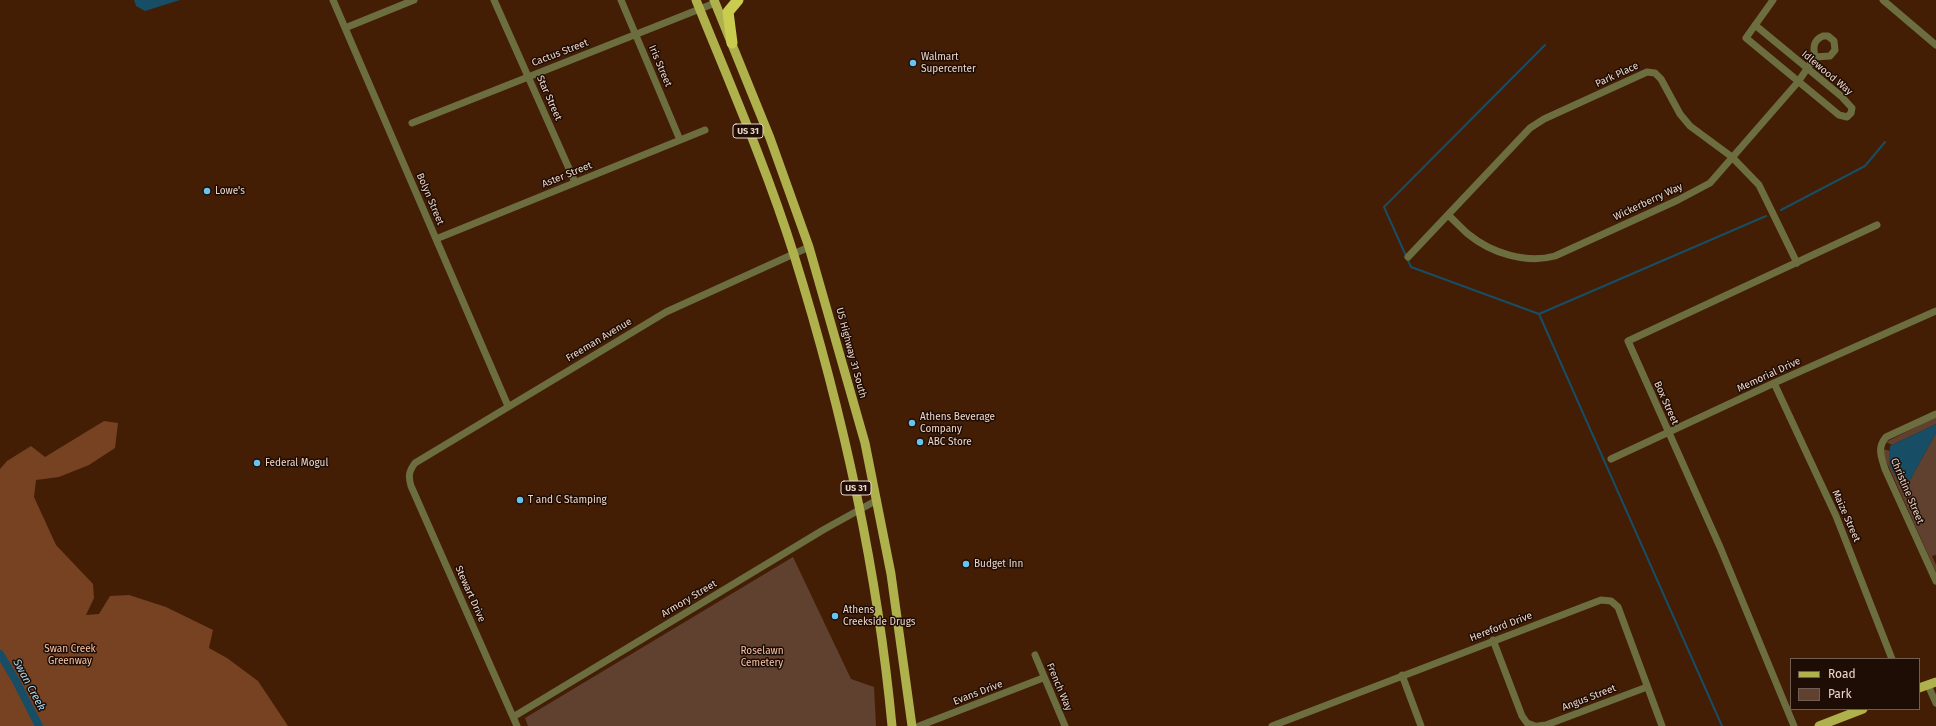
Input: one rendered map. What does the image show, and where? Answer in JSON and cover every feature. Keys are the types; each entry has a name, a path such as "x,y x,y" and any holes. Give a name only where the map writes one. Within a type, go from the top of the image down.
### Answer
{"highway":[{"path":"732,43 728,12 738,0"}],"main road":[{"name":"US Highway 31 South","path":"715,1 770,138 809,247 863,436 877,500 900,631 912,726"},
{"name":"US 31","path":"698,4 742,114 794,255 848,449 861,510 880,616 892,726"},
{"path":"1819,726 1860,710"}],"street":[{"name":"Bolyn Street","path":"333,0 508,406"},
{"path":"345,28 414,0"},
{"name":"Star Street","path":"494,0 575,182"},
{"name":"Iris Street","path":"621,0 680,140"},
{"path":"1755,25 1773,0"},
{"path":"1884,0 1936,45"},
{"name":"Cactus Street","path":"412,123 635,34 698,4 715,1"},
{"name":"Idlewood Way","path":"1755,25 1841,96 1852,108 1851,113 1847,117 1840,115 1746,38 1755,25"},
{"name":"Wickerberry Way","path":"1448,215 1479,242 1520,258 1541,260 1555,256 1678,200 1710,183 1808,70 1815,57"},
{"name":"Park Place","path":"1408,257 1530,128 1544,119 1647,72 1655,73 1660,79 1680,114 1690,126 1732,157 1759,185 1797,263"},
{"name":"Aster Street","path":"436,239 705,130"},
{"name":"Box Street","path":"1794,726 1720,547 1628,341 1877,225"},
{"name":"Freeman Avenue","path":"410,470 415,462 666,312 809,247"},
{"name":"Memorial Drive","path":"1611,459 1774,383 1936,311"},
{"name":"Maize Street","path":"1774,383 1839,523 1892,658"},
{"name":"Christine Street","path":"1936,414 1886,437 1880,444 1880,452 1885,468 1936,581"},
{"name":"Stewart Drive","path":"410,470 409,478 411,486 517,726"},
{"name":"Armory Street","path":"513,717 823,530 877,500"},
{"name":"Hereford Drive","path":"1272,726 1592,602 1601,600 1611,601 1618,607 1662,726"},
{"name":"Angus Street","path":"1493,640 1522,716 1527,724 1537,726 1546,725 1647,687"},
{"name":"French Way","path":"1034,655 1064,726"},
{"path":"1402,675 1421,726"},
{"name":"Evans Drive","path":"920,726 1043,678"},
{"path":"1928,685 1936,703"}],"green space":[{"path":"1936,417 1936,424 1892,445 1886,442"},
{"name":"Swan Creek Greenway","path":"104,421 118,423 115,448 89,465 59,477 36,480 34,497 56,545 93,584 94,598 86,615 99,614 110,596 129,595 166,607 213,630 209,648 227,658 258,681 288,726 0,726 0,469 7,461 31,446 45,457"},
{"path":"1936,433 1936,555 1932,556 1936,565 1936,572 1883,454 1883,449 1890,451 1889,464 1904,491"},
{"name":"Roselawn Cemetery","path":"793,557 851,679 874,687 876,726 528,726 525,718"}],"water":[{"path":"134,0 180,0 145,11 136,6"},
{"path":"1936,424 1936,433 1904,491 1889,464 1890,446"}],"waterway":[{"path":"1545,45 1384,207 1411,267 1539,314 1766,216"},
{"path":"1781,210 1865,166 1885,142"},
{"path":"1539,314 1722,726"},
{"name":"Swan Creek","path":"0,654 15,679 39,726"}],"place":[{"name":"Walmart Supercenter","path":"913,63"},
{"name":"Lowe's","path":"207,191"},
{"name":"Athens Beverage Company","path":"912,423"},
{"name":"ABC Store","path":"920,442"},
{"name":"Federal Mogul","path":"257,463"},
{"name":"T and C Stamping","path":"520,500"},
{"name":"Budget Inn","path":"966,564"},
{"name":"Athens Creekside Drugs","path":"835,616"}]}
